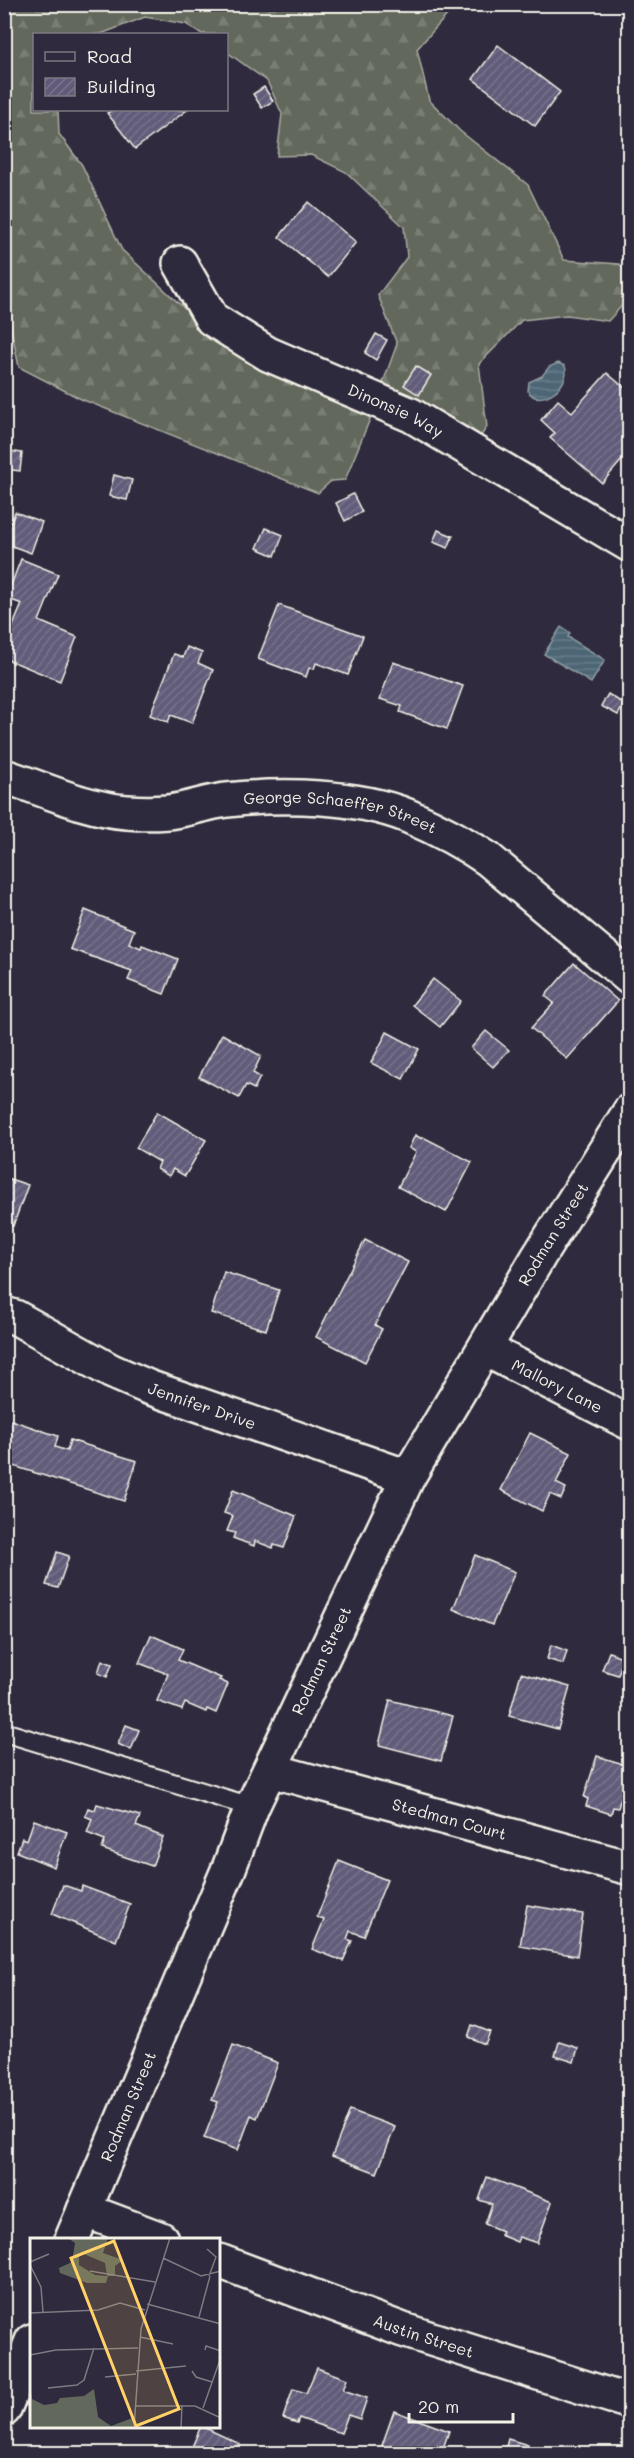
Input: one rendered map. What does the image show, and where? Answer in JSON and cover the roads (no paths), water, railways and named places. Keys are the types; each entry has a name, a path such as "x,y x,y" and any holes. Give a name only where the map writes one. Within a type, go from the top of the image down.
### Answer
{"street":[{"name":"Dinonsie Way","path":"180,262 212,319 268,354 411,415 630,545"},
{"name":"George Schaeffer Street","path":"4,776 90,805 126,812 169,812 223,800 264,796 327,799 406,816 463,842 488,859 630,978"},
{"name":"Rodman Street","path":"78,2225 229,1868 252,1807 408,1477 539,1256 630,1111"},
{"name":"Jennifer Drive","path":"4,1314 15,1317 111,1371 148,1387 408,1477"},
{"name":"Mallory Lane","path":"485,1349 630,1423"},
{"name":"Stedman Court","path":"270,1770 630,1868"},
{"path":"78,2225 155,2238"},
{"name":"Austin Street","path":"220,2261 403,2330 630,2402"},
{"path":"4,2409 30,2346"}],"lane":[{"path":"4,1732 252,1807"}],"water":[{"path":"558,363 565,366 564,381 553,393 539,398 533,396 528,391 529,382 542,376 549,367"},
{"path":"561,627 570,633 568,637 605,660 591,683 544,654"}]}
